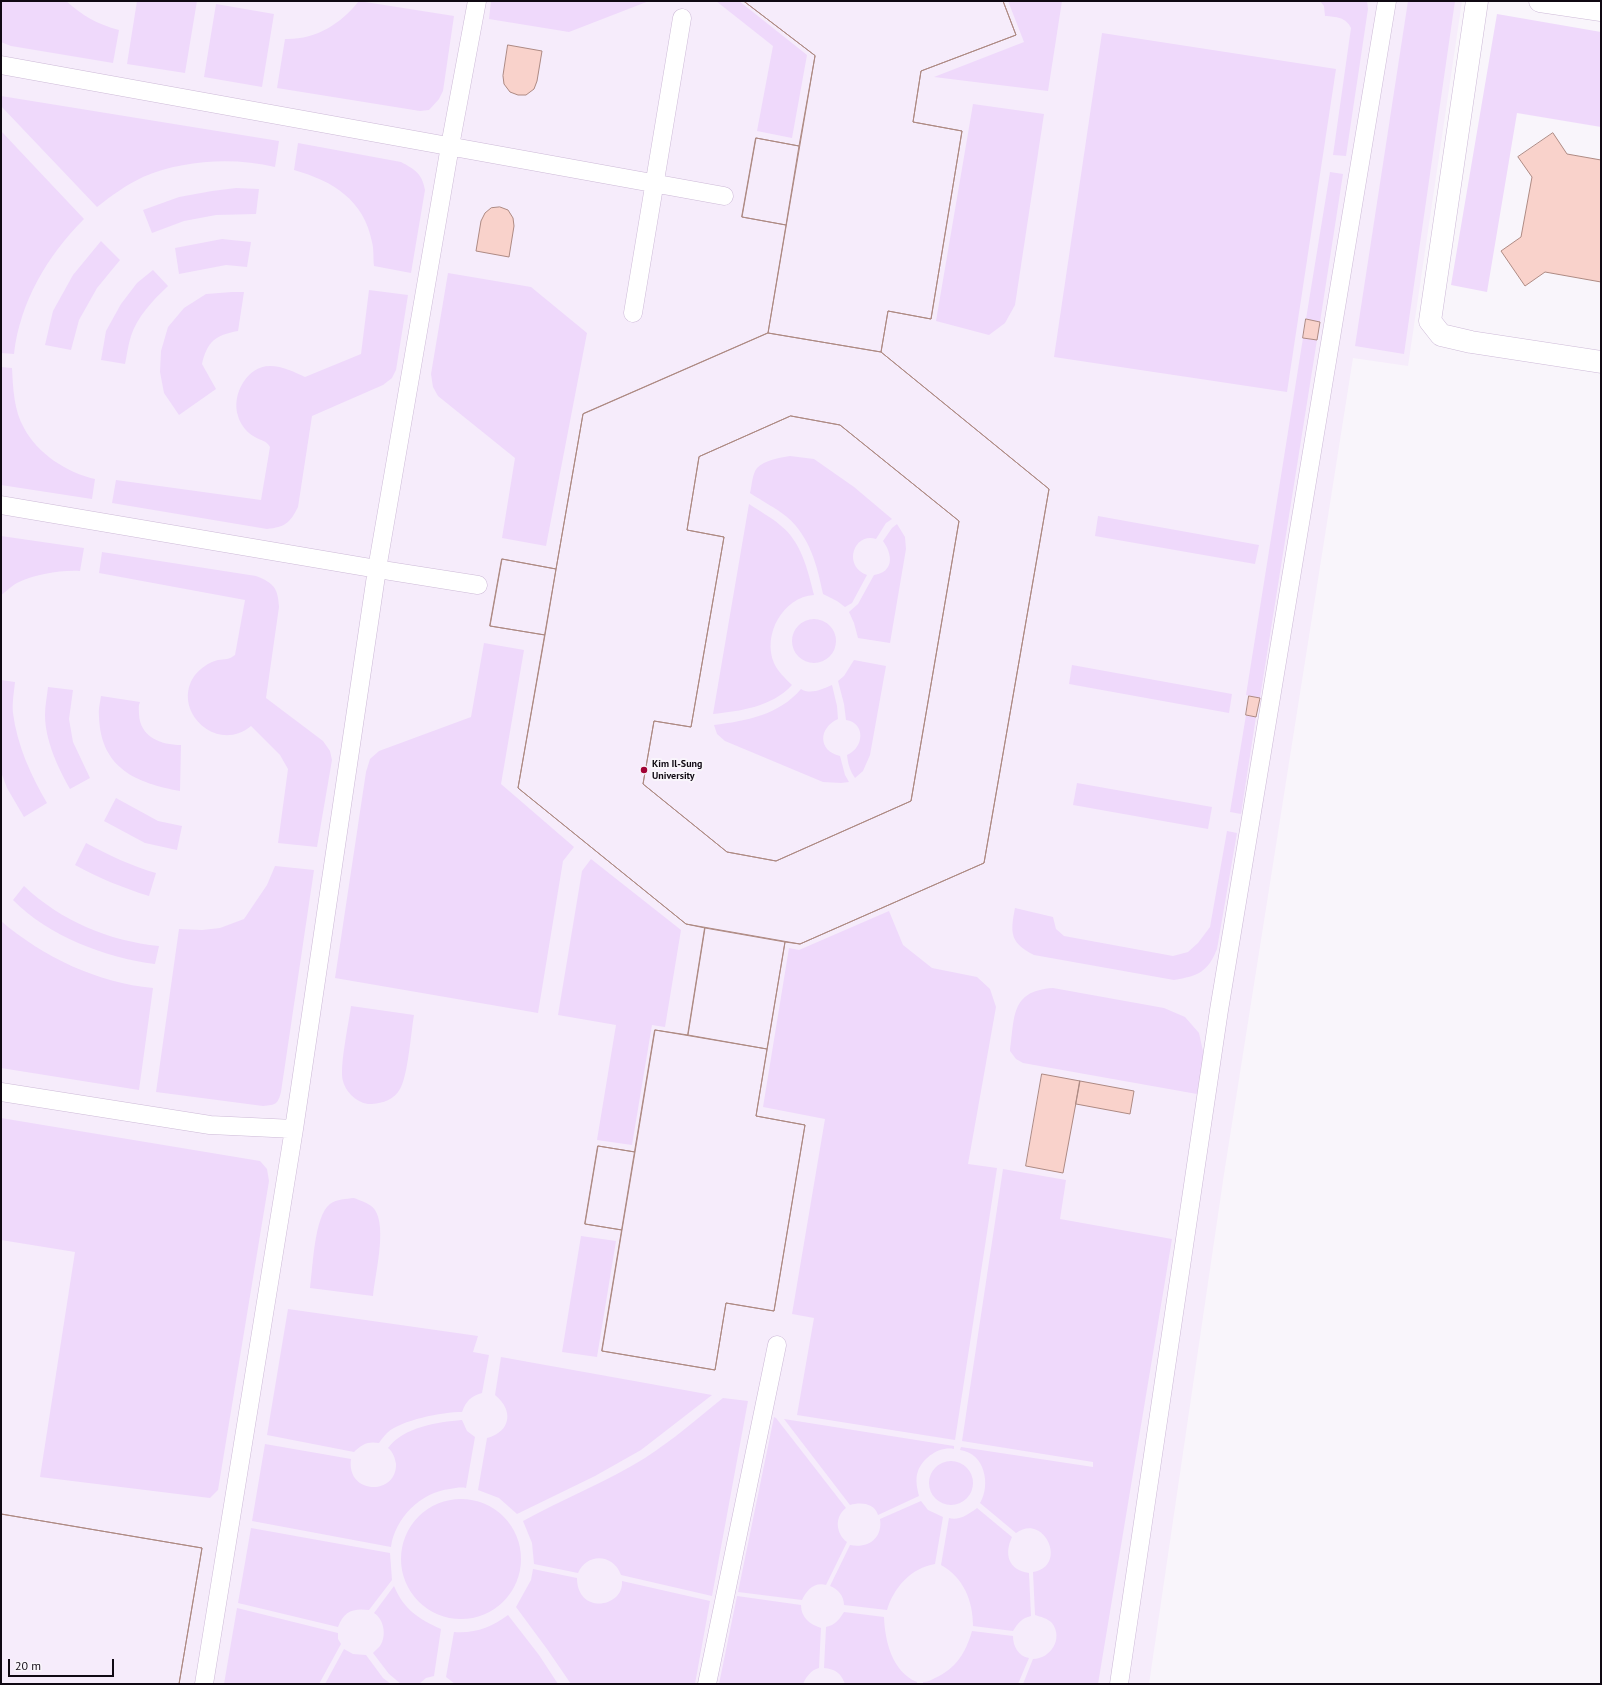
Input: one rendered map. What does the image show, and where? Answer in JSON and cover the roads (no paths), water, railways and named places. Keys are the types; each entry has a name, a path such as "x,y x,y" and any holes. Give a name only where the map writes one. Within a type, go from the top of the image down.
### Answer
{"street":[{"path":"1477,1 1430,321 1441,335 1470,342 1601,362"},
{"path":"1540,1 1601,10"}],"lane":[{"path":"204,1684 294,1129 377,569 450,146 477,1"},
{"path":"1119,1684 1219,1010 1387,1"},
{"path":"633,313 682,18"},
{"path":"1,65 724,196"},
{"path":"1,505 478,585"},
{"path":"1,1092 210,1126 294,1129"},
{"path":"707,1684 777,1345"}],"place":[{"name":"Kim Il-Sung University","path":"644,770"}]}
